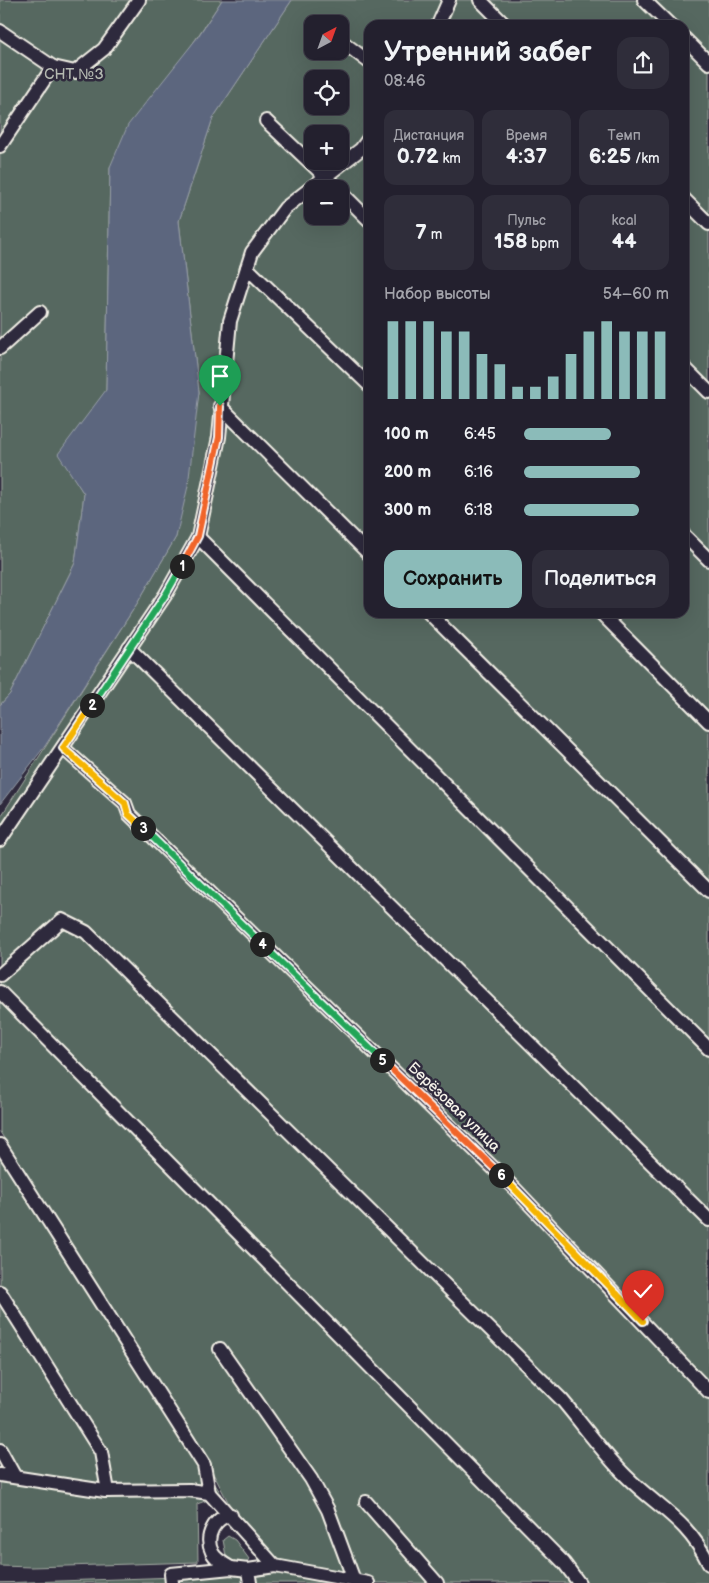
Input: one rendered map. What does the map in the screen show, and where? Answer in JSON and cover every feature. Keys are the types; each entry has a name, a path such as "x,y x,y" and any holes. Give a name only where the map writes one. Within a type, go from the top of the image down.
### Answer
{"street":[{"path":"0,31 53,67 75,72 104,49 139,0"},
{"path":"440,20 449,0"},
{"path":"480,0 500,20"},
{"path":"644,0 665,20"},
{"path":"689,43 709,63"},
{"path":"349,47 364,58"},
{"path":"0,146 53,67"},
{"path":"266,121 329,180"},
{"path":"0,840 166,594 198,536 219,437 220,406 230,321 252,252 285,208 364,145"},
{"path":"349,200 364,215"},
{"path":"689,204 709,224"},
{"path":"247,268 364,380"},
{"path":"0,348 40,312"},
{"path":"689,372 709,392"},
{"path":"220,406 364,549"},
{"path":"198,536 709,1049"},
{"path":"689,539 709,560"},
{"path":"434,618 709,891"},
{"path":"606,618 709,722"},
{"path":"129,648 709,1220"},
{"name":"Берёзовая улица","path":"63,748 125,803 128,814 515,1189 686,1365 709,1392"},
{"path":"0,975 62,920 86,932 562,1400 626,1476 686,1528 699,1544 709,1564"},
{"path":"0,992 564,1563 578,1583"},
{"path":"0,1145 204,1466 209,1493 231,1515 275,1566 321,1578 354,1580 368,1583"},
{"path":"0,1292 102,1452 108,1491"},
{"path":"220,1349 311,1479 328,1510 354,1580"},
{"path":"0,1450 15,1477"},
{"path":"0,1475 108,1491 189,1490 209,1493"},
{"path":"366,1502 437,1583"},
{"path":"231,1515 222,1516 212,1528 209,1544 212,1554 231,1568 249,1577 275,1566"},
{"path":"172,1583 171,1574 231,1568"}],"green space":[{"name":"СНТ №3","path":"0,0 222,0 110,167 106,391 59,454 84,494 75,563 10,694 0,705"},
{"path":"292,0 709,0 709,1583 0,1583 266,1574 195,1439 0,1132 0,818 138,602 176,537 199,392 179,221 213,118"},
{"path":"0,1149 222,1495 197,1504 198,1562 32,1567 0,1566"},
{"path":"228,1536 235,1540 249,1559 246,1563 236,1563 226,1556 223,1540"}],"water":[{"path":"222,0 292,0 213,118 179,221 199,392 188,486 176,537 138,602 45,746 0,804 0,705 10,694 75,563 84,494 58,454 106,390 110,167 128,125 197,38"}],"route":[{"path":"220,406 219,437 198,536 166,594 63,748 125,803 128,814 515,1189 643,1321"}]}
